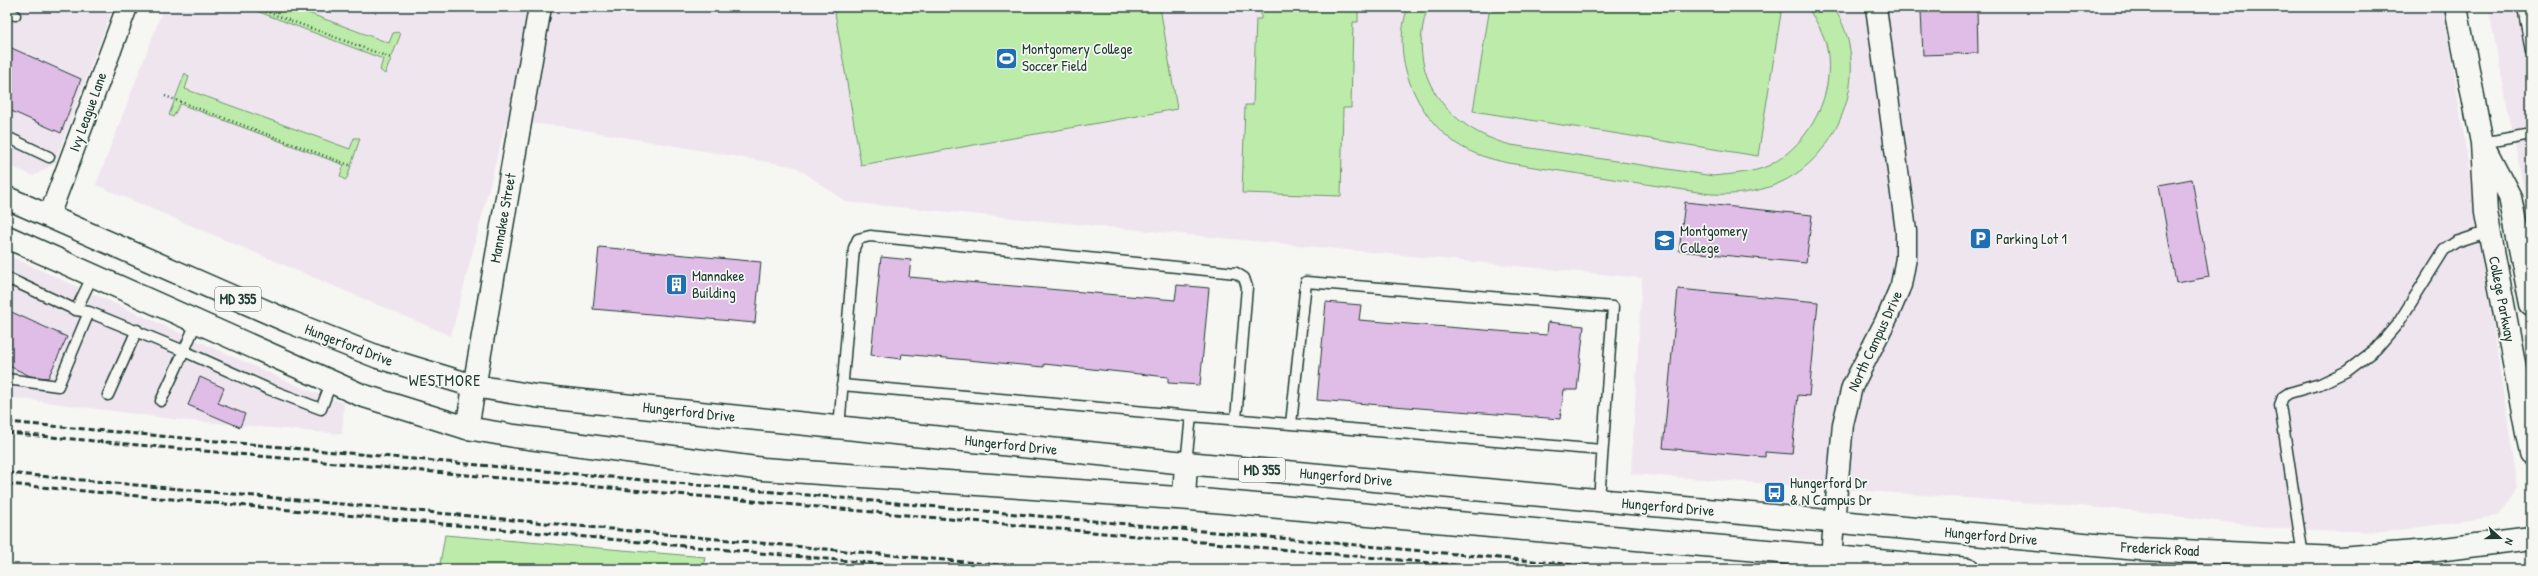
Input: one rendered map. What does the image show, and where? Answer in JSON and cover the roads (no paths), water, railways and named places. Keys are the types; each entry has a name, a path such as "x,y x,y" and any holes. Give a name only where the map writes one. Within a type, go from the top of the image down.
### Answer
{"main road":[{"name":"Mannakee Street","path":"467,428 540,7"},
{"name":"College Parkway","path":"2456,7 2482,143 2486,213 2531,454"},
{"name":"College Parkway","path":"2482,143 2510,197 2531,304"},
{"name":"Hungerford Drive","path":"7,198 336,341 378,357 474,386 535,396 1186,463 2051,542"},
{"name":"MD 355","path":"7,236 196,323 361,396 467,428 537,440 763,469 1184,498 1968,569"},
{"path":"1184,498 1186,463"},
{"name":"Frederick Road","path":"2051,542 2139,549 2339,558 2382,556 2531,538"}],"street":[{"name":"Ivy League Lane","path":"49,216 126,7"},
{"name":"North Campus Drive","path":"1831,556 1843,424 1852,387 1888,316 1901,285 1906,258 1906,231 1876,7"}],"lane":[{"path":"2523,7 2531,51"},
{"path":"2482,143 2531,134"},
{"path":"7,137 49,157"},
{"path":"2303,556 2280,405 2283,397 2289,393 2320,384 2347,371 2376,349 2399,322 2444,250 2456,242 2490,231"},
{"path":"839,428 854,248 858,239 870,236 1236,273 1244,278 1247,287 1236,419"},
{"path":"76,310 93,275"},
{"path":"7,278 76,310 89,312 137,330 266,388 321,409 331,383"},
{"path":"1291,424 1306,282 1613,307 1599,500"},
{"path":"7,379 58,386 89,312"},
{"path":"161,401 196,323"},
{"path":"108,395 137,330"},
{"path":"842,384 1191,416 1602,450"},
{"path":"1186,463 1191,416"}],"railway":[{"path":"7,422 1620,569"},
{"path":"7,433 1498,569"},
{"path":"7,473 1041,569"},
{"path":"7,484 936,569"}],"place":[{"name":"Montgomery College Soccer Field","path":"1006,58"},
{"name":"Parking Lot 1","path":"1980,239"},
{"name":"Montgomery College","path":"1665,240"},
{"name":"Mannakee Building","path":"677,285"},
{"name":"Hungerford Dr & N Campus Dr","path":"1775,492"}],"district":[{"name":"WESTMORE","path":"445,380"}]}
